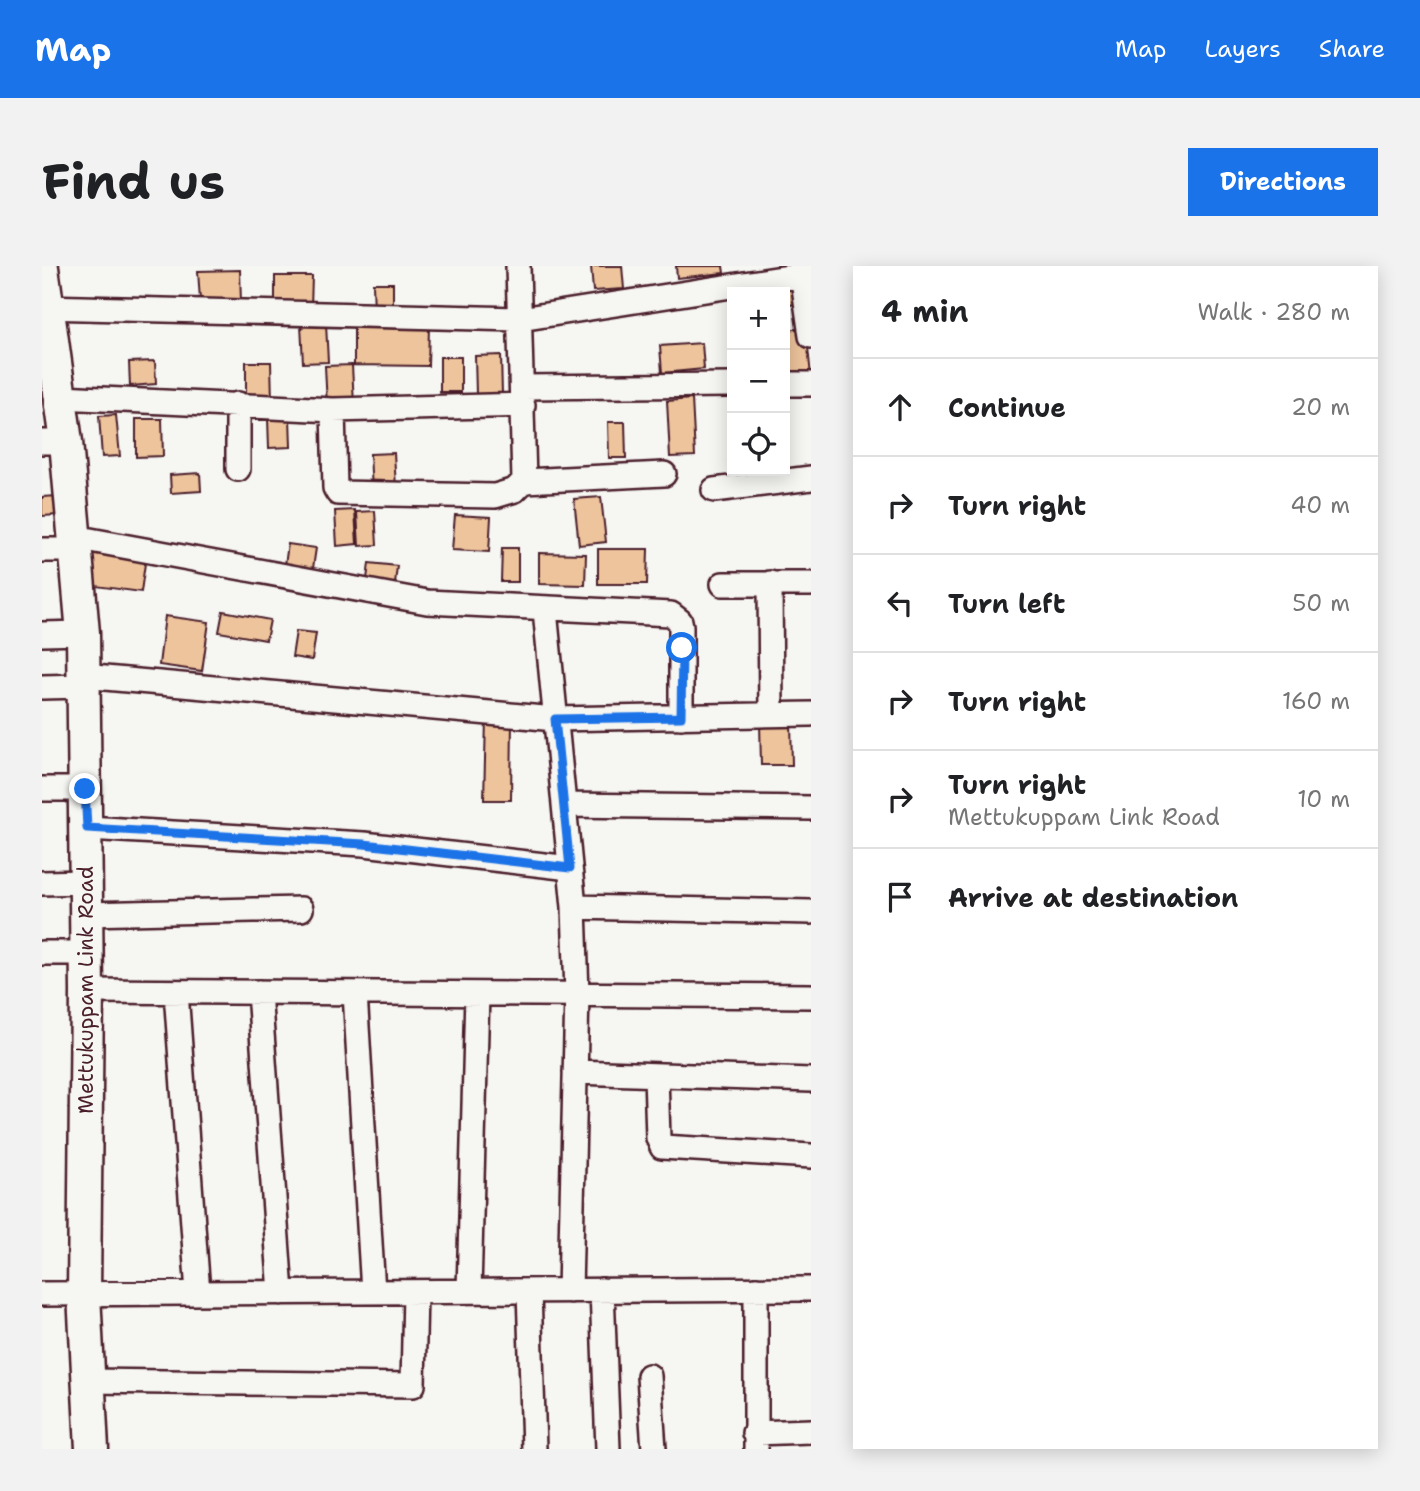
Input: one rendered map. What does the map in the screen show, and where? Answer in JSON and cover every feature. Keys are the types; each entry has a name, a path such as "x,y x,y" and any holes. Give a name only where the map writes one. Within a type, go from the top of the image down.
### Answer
{"street":[{"path":"518,266 524,481"},
{"name":"Mettukuppam Link Road","path":"42,268 44,307 60,397 54,442 74,544 83,633 87,828 84,1294 92,1449"},
{"path":"44,307 520,319 802,270 811,335"},
{"path":"790,384 811,384"},
{"path":"60,397 332,410 727,385"},
{"path":"238,404 238,469"},
{"path":"332,410 335,488 338,493 495,496 515,490 524,481 664,474"},
{"path":"714,490 811,478"},
{"path":"42,550 74,544 427,602 545,610 665,613 676,617 681,626 681,717"},
{"path":"770,583 771,714"},
{"path":"723,584 811,584"},
{"path":"545,610 574,907 577,995 570,1291"},
{"path":"42,634 83,633"},
{"path":"42,687 83,681 555,719 811,714"},
{"path":"42,789 85,789"},
{"path":"564,805 811,808"},
{"path":"87,828 364,844 570,868"},
{"path":"42,883 86,882"},
{"path":"574,907 811,912"},
{"path":"86,914 301,909"},
{"path":"42,953 86,953"},
{"path":"87,991 811,996"},
{"path":"176,992 198,1293"},
{"path":"259,992 281,1293"},
{"path":"355,993 373,1292"},
{"path":"468,1292 477,994"},
{"path":"575,1072 811,1080"},
{"path":"656,1075 658,1138 662,1147 811,1156"},
{"path":"756,1289 755,1441 811,1431"},
{"path":"42,1294 811,1289"},
{"path":"602,1290 608,1449"},
{"path":"529,1291 534,1449"},
{"path":"88,1381 413,1385 415,1292"},
{"path":"649,1376 654,1449"}],"building":[{"path":"591,266 622,266 624,289 593,291"},
{"path":"676,266 723,266 724,273 677,278"},
{"path":"240,270 241,303 213,305 213,299 200,300 198,271"},
{"path":"275,276 312,276 311,307 275,307"},
{"path":"797,282 800,303 790,305 790,287 780,287"},
{"path":"373,283 393,283 393,313 374,313"},
{"path":"326,324 328,362 303,363 301,325"},
{"path":"354,325 429,326 428,366 354,365"},
{"path":"806,328 811,376 790,378 790,330"},
{"path":"702,343 704,369 662,373 660,346"},
{"path":"501,355 502,394 476,394 475,356"},
{"path":"440,357 461,357 461,392 440,392"},
{"path":"155,361 156,384 130,386 129,362"},
{"path":"246,362 271,362 272,401 246,402"},
{"path":"352,365 354,405 327,406 325,366"},
{"path":"692,399 695,456 670,457 667,401"},
{"path":"116,415 120,456 102,457 99,416"},
{"path":"290,417 291,447 269,448 268,418"},
{"path":"136,419 162,419 163,456 136,457"},
{"path":"608,422 625,422 626,458 609,458"},
{"path":"394,453 396,488 372,490 370,454"},
{"path":"200,473 201,491 171,493 170,475"},
{"path":"58,496 58,515 42,516 42,497"},
{"path":"601,497 606,542 579,545 574,499"},
{"path":"355,510 357,544 337,546 335,511"},
{"path":"375,511 377,545 359,546 357,512"},
{"path":"455,515 491,517 489,552 452,550"},
{"path":"288,544 316,548 312,575 284,572"},
{"path":"502,548 518,548 518,582 501,582"},
{"path":"93,549 146,556 141,592 88,585"},
{"path":"598,549 648,549 647,584 598,584"},
{"path":"539,553 586,554 585,585 539,584"},
{"path":"369,563 397,566 394,592 366,588"},
{"path":"223,611 270,620 266,640 219,632"},
{"path":"165,616 209,622 202,671 159,665"},
{"path":"296,631 316,633 312,660 292,657"},
{"path":"486,719 512,719 511,800 484,800"},
{"path":"760,722 791,722 792,765 761,765"}],"route":[{"path":"85,789 87,828 364,844 570,868 555,719 681,717 682,648"}]}
